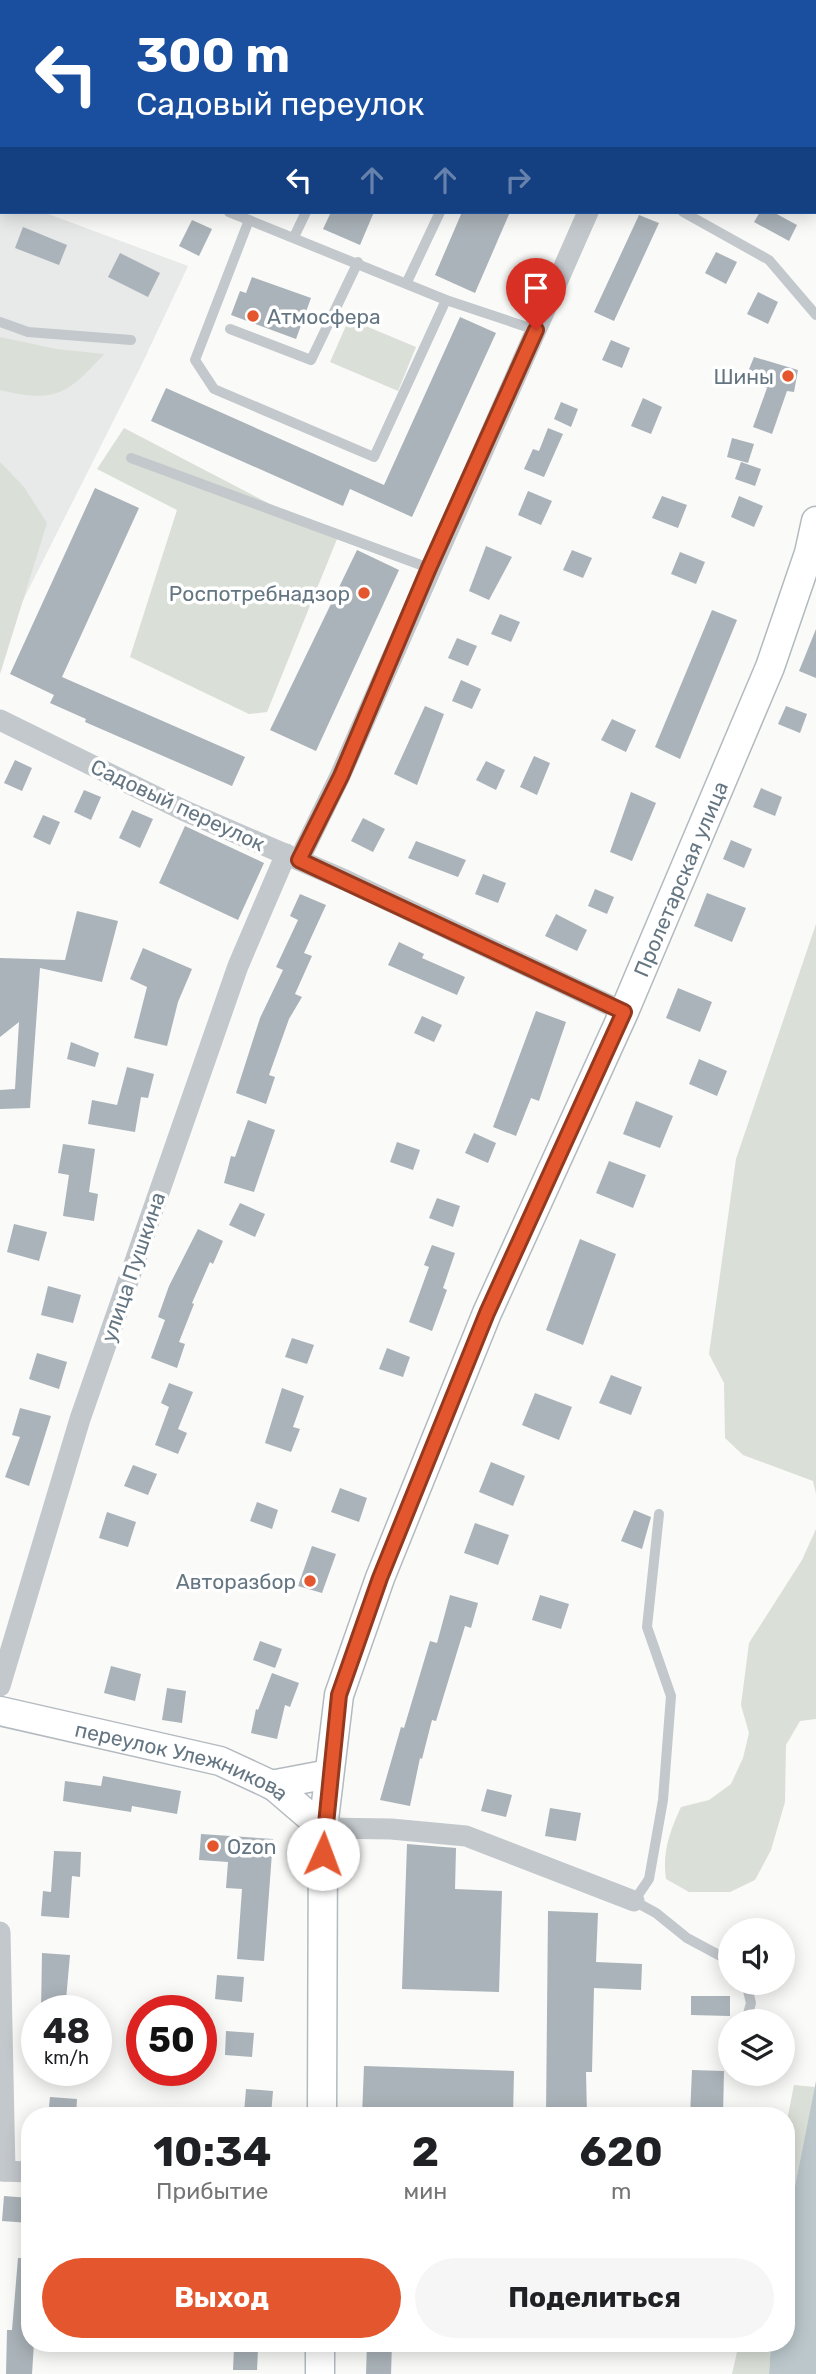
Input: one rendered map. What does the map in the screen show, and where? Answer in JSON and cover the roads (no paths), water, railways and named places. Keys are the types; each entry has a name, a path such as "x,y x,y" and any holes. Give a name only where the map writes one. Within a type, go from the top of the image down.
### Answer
{"street":[{"name":"улица Пушкина","path":"0,1686 84,1406 238,966 293,857 341,776 429,568 587,214"},
{"name":"Пролетарская улица","path":"322,2107 323,1828 339,1695 380,1578 487,1313 624,1012 770,667 809,553 816,521"},
{"name":"Садовый переулок","path":"0,720 185,811 293,857 624,1012"},
{"name":"переулок Улежникова","path":"0,1711 220,1761 271,1785 323,1828"},
{"path":"271,1785 329,1774"},
{"path":"323,1828 391,1829 466,1836 634,1900"},
{"path":"0,1932 2,2171 21,2172"},
{"path":"320,2352 320,2374"}],"lane":[{"path":"234,214 358,262 446,300 536,330"},
{"path":"294,237 305,214"},
{"path":"407,282 439,214"},
{"path":"687,214 769,260 816,316"},
{"path":"249,220 195,360 214,389 374,457 446,300"},
{"path":"230,329 311,360 358,262"},
{"path":"0,322 28,332 131,340"},
{"path":"131,458 429,568"},
{"path":"659,1514 647,1627 671,1696 663,1800 649,1879 634,1900 656,1913 687,1938 718,1955"}],"place":[{"name":"Атмосфера","path":"253,316"},
{"name":"Шины","path":"788,376"},
{"name":"Роспотребнадзор","path":"364,593"},
{"name":"Авторазбор","path":"310,1581"},
{"name":"Ozon","path":"213,1846"}]}
